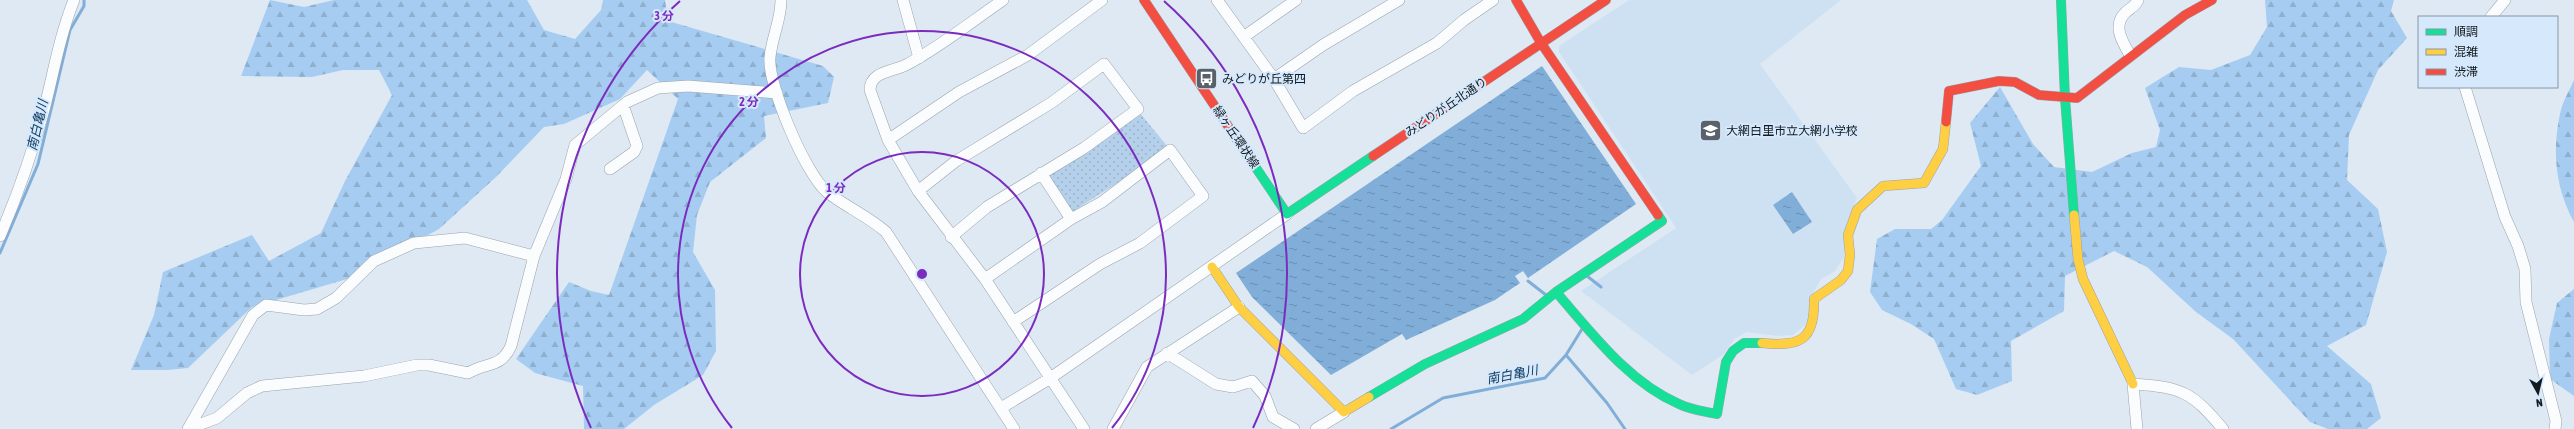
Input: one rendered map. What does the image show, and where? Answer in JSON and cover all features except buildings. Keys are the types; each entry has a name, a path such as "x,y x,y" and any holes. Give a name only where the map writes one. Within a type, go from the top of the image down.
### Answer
{"street":[{"path":"0,236 28,164 45,105 62,30 74,0"},
{"path":"781,0 781,17 770,57 777,93 799,150 818,182 827,192 870,218 886,232 1014,429"},
{"path":"903,0 919,58"},
{"path":"1003,0 919,58 894,71 874,76 870,82 870,90 888,140 918,192 951,237 985,279 1084,429"},
{"path":"888,140 959,92 1028,55 1102,0"},
{"name":"緑ヶ丘環状線","path":"1144,0 1287,214"},
{"path":"1217,0 1245,36 1274,79 1303,128 1353,91 1437,43 1464,20 1493,0"},
{"path":"1245,36 1296,0"},
{"path":"1274,79 1323,45 1399,0"},
{"path":"1316,429 1425,364 1523,319 1556,292 1662,221 1541,42 1516,0"},
{"name":"みどりが丘北通り","path":"1287,214 1541,42 1606,0"},
{"path":"2061,0 2065,98 2078,259 2084,279 2133,384 2137,429"},
{"path":"2130,55 2120,36 2119,25 2124,14 2136,5 2138,0"},
{"path":"1556,292 1623,366 1652,388 1678,404 1717,414 1727,358 1741,344 1777,346 1790,344 1801,340 1809,332 1814,323 1814,299 1841,280 1848,271 1850,255 1848,235 1856,210 1882,186 1924,183 1943,149 1949,91 1999,81 2015,82 2039,95 2077,98 2130,55 2185,15 2212,0"},
{"path":"2492,16 2505,0"},
{"path":"918,192 956,161 1051,103 1104,64 1138,109 1084,148 987,206 951,237"},
{"path":"188,429 217,418 247,392 262,386 364,376 417,365 429,365 468,373 479,367 499,363 506,357 511,346 534,256 566,179 575,145 623,105 658,88 688,86 777,93"},
{"path":"2465,88 2505,217 2518,246 2525,269 2526,302 2556,421 2555,429"},
{"path":"610,169 634,152 637,146 623,105"},
{"path":"985,279 1071,219 1102,202 1170,150 1203,196 1140,243 1100,264 1014,322"},
{"path":"1041,174 1071,219"},
{"path":"1001,408 1049,378 1287,214"},
{"path":"188,429 253,315 266,306 304,310 318,309 336,298 374,261 414,244 465,238 534,256"},
{"path":"1212,267 1239,307 1344,412"},
{"path":"1113,429 1147,367 1239,307"},
{"path":"1167,353 1216,384 1233,388 1252,381 1265,396 1273,417 1294,429"},
{"path":"2133,384 2173,388 2194,397 2223,429"}],"shaded area":[{"name":"大網白里市立大網小学校","path":"1629,0 1841,0 1760,64 1857,198 1847,222 1844,257 1835,271 1821,279 1814,292 1806,324 1793,335 1777,336 1747,332 1734,339 1724,354 1692,375 1581,291 1676,228 1559,52 1559,46"},
{"path":"1140,113 1167,146 1117,183 1072,212 1047,174"}],"green space":[{"path":"270,0 304,7 334,0 527,0 544,30 575,39 601,10 603,0 665,0 668,21 823,66 834,77 828,103 764,116 766,138 710,182 697,215 693,252 715,290 716,351 703,375 654,405 624,429 584,429 583,386 535,373 516,359 569,282 591,291 609,295 678,99 647,70 620,99 564,124 544,127 496,177 439,229 347,279 252,307 188,368 167,370 131,370 154,315 163,272 252,235 269,261 321,233 345,181 392,95 379,70 343,70 312,77 241,76"},
{"path":"2265,0 2394,0 2391,11 2407,38 2378,70 2349,135 2347,180 2378,209 2387,252 2366,325 2327,346 2371,384 2381,418 2367,429 2328,429 2310,422 2233,339 2196,312 2147,267 2114,251 2065,276 2064,311 2011,341 2012,381 1977,395 1956,389 1934,339 1911,324 1882,310 1870,292 1877,239 1895,229 1931,229 1942,220 1981,166 1970,123 2000,87 2033,144 2054,167 2092,172 2132,153 2156,147 2160,130 2145,88 2179,67 2211,70 2250,55 2267,27"},
{"path":"2574,80 2574,222 2559,183 2556,142 2561,110"},
{"path":"2574,289 2574,396 2550,379 2549,339 2557,303"}],"water":[{"path":"1542,66 1636,204 1528,278 1523,271 1515,276 1520,283 1495,300 1406,340 1402,334 1331,375 1252,297 1236,273"},
{"path":"1792,192 1812,222 1793,234 1773,205"}],"waterway":[{"name":"南白亀川","path":"0,253 38,164 70,30 84,6 84,0"},
{"path":"1587,276 1601,287"},
{"path":"1528,281 1546,295"},
{"name":"南白亀川","path":"1391,429 1443,398 1545,378 1566,355 1582,329"},
{"name":"南白亀川","path":"1566,355 1607,403 1625,429"}],"traffic: fast":[{"path":"2061,0 2065,98 2074,215"},
{"path":"1236,138 1287,214 1373,156"},
{"path":"1369,397 1425,364 1523,319 1556,292 1662,221 1658,215"},
{"path":"1556,292 1597,340 1627,370 1661,395 1693,409 1717,414 1726,362 1733,351 1744,343 1762,343"}],"traffic: slow":[{"path":"1762,343 1787,344 1796,342 1803,338 1808,332 1812,324 1814,299 1841,280 1848,271 1850,255 1848,235 1857,210 1883,186 1924,183 1943,149 1946,122"},
{"path":"2074,215 2078,259 2083,279 2133,384"},
{"path":"1212,267 1239,307 1344,412 1369,397"}],"traffic: jam":[{"path":"1144,0 1236,138"},
{"path":"1516,0 1541,43 1658,215"},
{"path":"1373,156 1606,0"},
{"path":"1946,122 1949,91 1999,81 2015,82 2039,95 2077,98 2185,15 2212,0"}],"place":[{"name":"みどりが丘第四","path":"1207,79"},
{"name":"大網白里市立大網小学校","path":"1710,131"}]}
